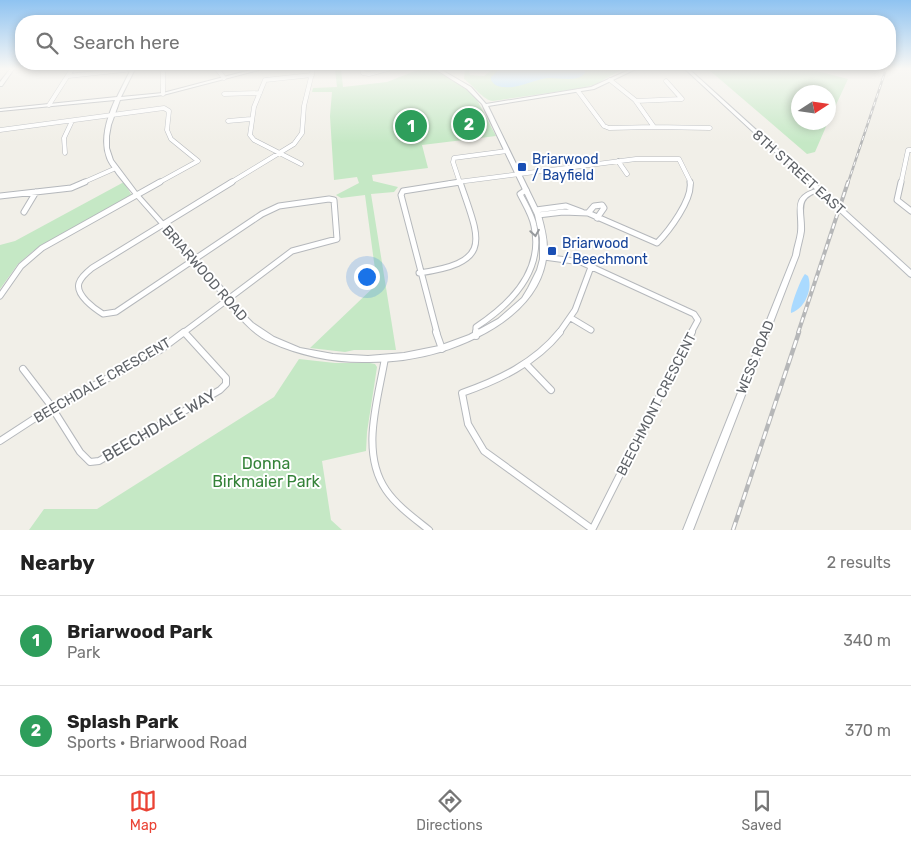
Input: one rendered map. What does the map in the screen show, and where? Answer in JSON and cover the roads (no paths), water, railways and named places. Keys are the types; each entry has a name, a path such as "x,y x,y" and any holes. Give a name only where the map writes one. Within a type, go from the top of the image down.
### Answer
{"main road":[{"name":"8TH STREET EAST","path":"714,94 911,274"}],"street":[{"path":"49,105 56,94"},
{"name":"BRIARWOOD ROAD","path":"121,94 105,140 108,154 116,168 239,315 270,338 284,345 313,354 337,358 385,358 442,349 476,336 496,324 521,302 536,282 544,257 544,233 537,213 486,105 475,94"},
{"path":"0,110 163,94"},
{"path":"224,94 234,94"},
{"path":"260,94 251,119 252,138 301,164"},
{"path":"193,260 120,310 110,314 100,313 80,293 78,288 79,282 92,268 294,144 302,133 304,106 307,94"},
{"path":"486,105 560,94"},
{"path":"580,94 604,126 609,128 710,128"},
{"path":"627,94 647,114 654,127"},
{"path":"636,101 682,99 677,94"},
{"path":"0,130 159,108 168,109 167,130 171,139 198,161 42,248 21,266 0,296"},
{"path":"228,121 251,119"},
{"path":"64,153 64,138 72,120"},
{"path":"911,150 908,150 897,200 911,211"},
{"path":"419,273 458,265 475,249 477,241 453,162 454,158 507,151"},
{"path":"442,349 419,273 402,193 409,188 636,159 679,159 689,179 691,188 689,196 657,243 582,212 537,213"},
{"path":"618,161 627,174"},
{"path":"0,196 71,188 116,168"},
{"name":"BRIARWOOD ROAD","path":"476,336 476,327 504,307 517,293 529,275 534,260 536,244 534,227 520,194 526,190"},
{"name":"WESS ROAD","path":"688,530 796,255 801,231 800,204 805,196 819,190"},
{"path":"24,212 36,192"},
{"name":"BEECHDALE CRESCENT","path":"0,441 52,408 146,359 185,333 292,251 304,246 335,240 334,200 329,199 271,209 193,260"},
{"path":"588,214 594,206 602,205 604,208 597,218"},
{"name":"BEECHMONT CRESCENT","path":"544,257 581,262 591,266 694,314 698,320 592,529"},
{"path":"591,266 582,294 571,318 550,342 526,364 491,382 462,393 468,426 474,439 484,451 592,529"},
{"path":"571,318 591,330"},
{"name":"BEECHDALE WAY","path":"52,408 85,458 90,462 99,461 220,390 226,384 226,378 185,333"},
{"path":"385,358 373,433 373,453 376,468 385,489 398,504 429,530"},
{"path":"526,364 551,390"},
{"path":"23,369 52,408"}],"water":[{"path":"805,274 808,276 809,281 807,298 796,311 791,313 796,293"}],"railway":[{"path":"848,183 878,94"},
{"path":"798,333 848,182"},
{"path":"733,530 799,332"}],"place":[{"name":"Splash Park","path":"469,124"},
{"name":"Briarwood Park","path":"411,126"},
{"name":"Briarwood / Bayfield","path":"522,167"},
{"name":"Briarwood / Beechmont","path":"552,251"}],"park label":[{"name":"Donna Birkmaier Park","path":"266,472"}]}
